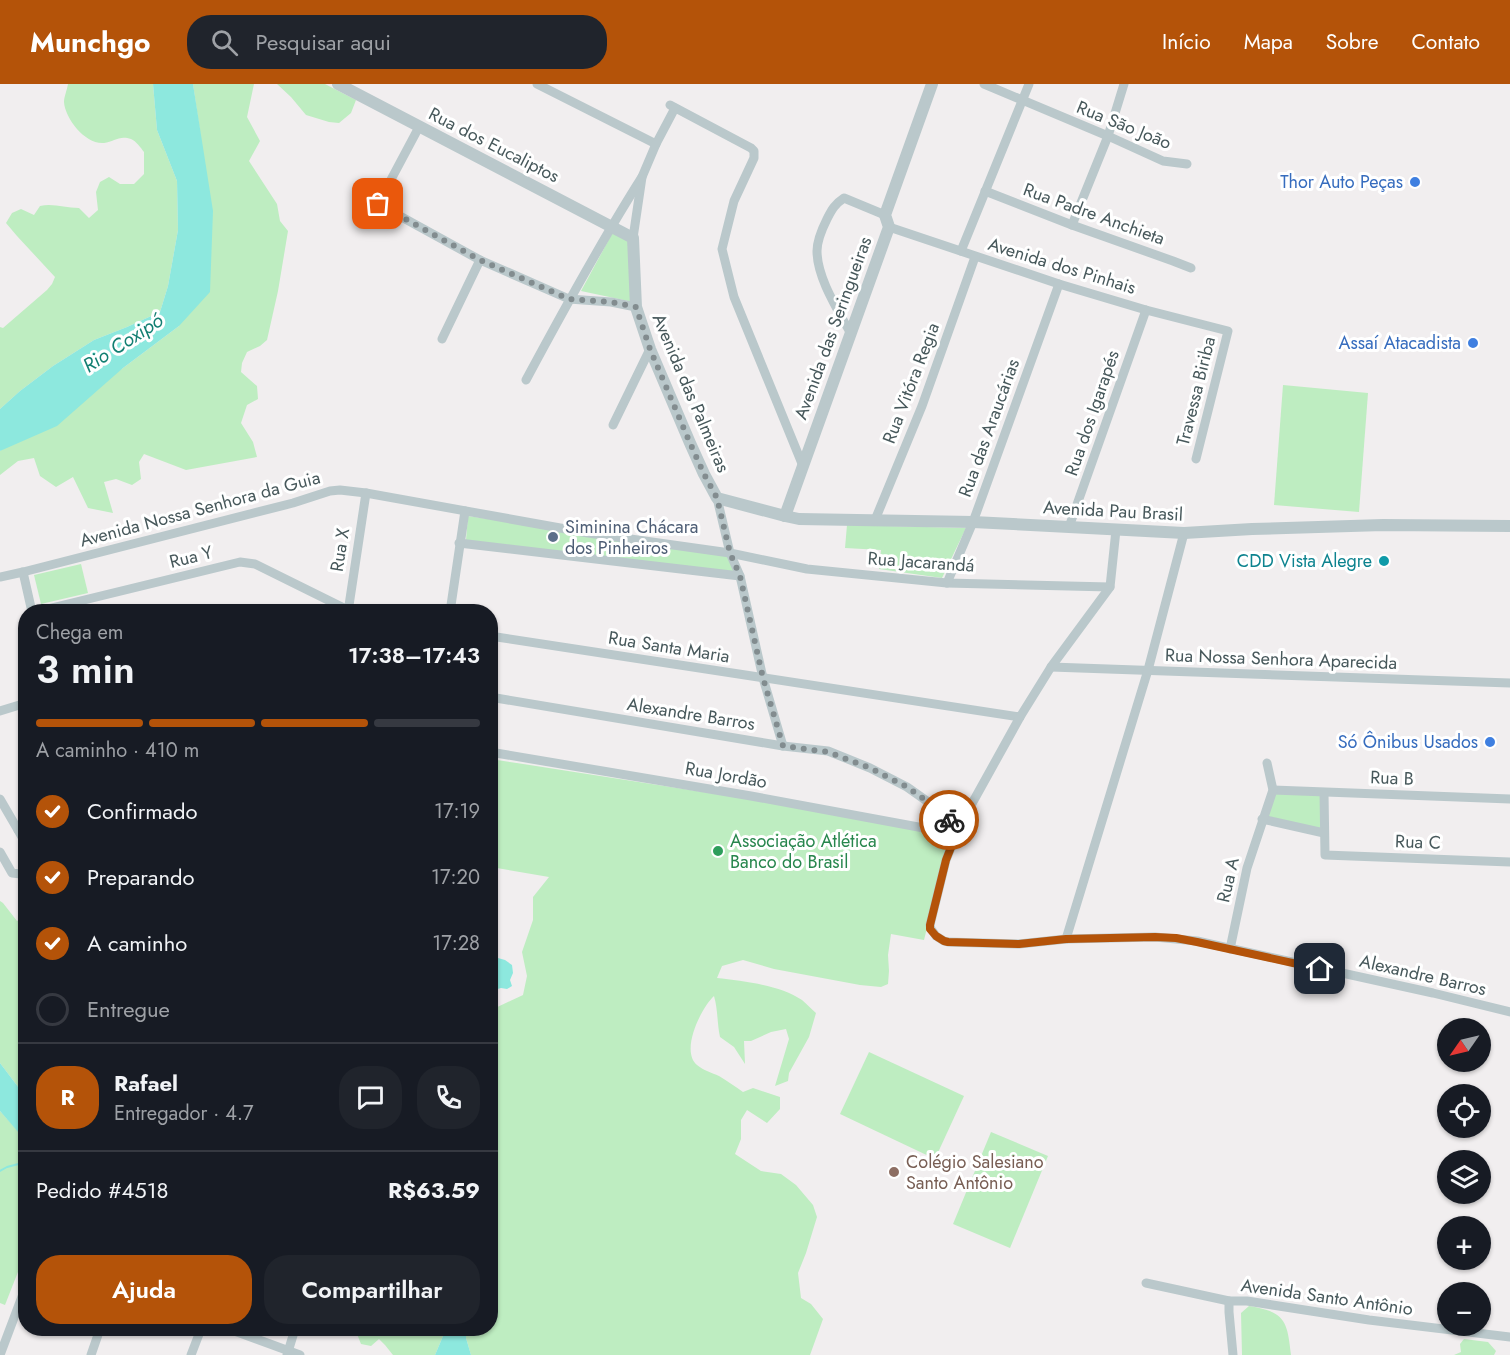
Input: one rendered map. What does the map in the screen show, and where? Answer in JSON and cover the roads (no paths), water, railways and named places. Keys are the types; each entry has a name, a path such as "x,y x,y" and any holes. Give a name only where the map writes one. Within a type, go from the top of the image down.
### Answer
{"street":[{"name":"Rua dos Eucaliptos","path":"338,84 633,238"},
{"path":"537,84 656,144"},
{"name":"Avenida das Seringueiras","path":"785,516 851,334 933,84"},
{"name":"Rua São João","path":"984,84 1163,161 1187,164"},
{"path":"961,251 1029,84"},
{"path":"1072,225 1108,136 1124,84"},
{"name":"Avenida das Palmeiras","path":"783,746 763,678 740,576 730,553 717,498 690,443 650,349 636,307 633,238 642,177 673,107 754,151 754,158 734,201 722,249 735,297 802,466"},
{"path":"418,127 378,204 480,260 569,299 611,302 636,307"},
{"path":"526,380 611,225 642,177"},
{"name":"Rua Padre Anchieta","path":"986,191 1191,268"},
{"name":"Avenida dos Pinhais","path":"851,334 830,295 820,270 817,250 821,230 834,204 844,198 887,221 975,257 1146,310 1228,331"},
{"name":"Rua Vitóra Regia","path":"875,520 922,406 975,257"},
{"path":"442,339 480,260"},
{"name":"Rua das Araucárias","path":"947,583 973,522 1059,284"},
{"name":"Rua dos Igarapés","path":"1069,527 1146,310"},
{"name":"Travessa Biriba","path":"1196,459 1228,331"},
{"path":"613,425 650,349"},
{"name":"Avenida Nossa Senhora da Guia","path":"0,577 293,504 330,491 340,490 588,533 730,553"},
{"name":"Rua X","path":"349,604 366,493"},
{"name":"Avenida Pau Brasil","path":"717,498 785,516 817,520 973,522 1184,533 1383,525 1510,526"},
{"path":"451,604 465,511"},
{"path":"957,830 1020,717 1051,668 1110,586 1116,530"},
{"path":"1066,939 1148,670 1184,533"},
{"path":"459,543 740,576"},
{"name":"Rua Jacarandá","path":"730,553 807,569 947,583 1110,586"},
{"name":"Rua Y","path":"66,604 240,562 255,564 334,604"},
{"name":"Rua Y","path":"23,572 31,604"},
{"name":"Rua Santa Maria","path":"498,637 1020,717"},
{"name":"Rua Nossa Senhora Aparecida","path":"1051,668 1510,683"},
{"name":"Alexandre Barros","path":"498,698 828,752 870,768 907,787 931,804 957,830 946,860 930,925 930,929 936,936 944,941 1019,944 1066,939 1176,938 1433,993 1510,1012"},
{"path":"0,711 18,705"},
{"name":"Rua Jordão","path":"498,753 957,830"},
{"path":"1268,763 1273,790"},
{"name":"Rua B","path":"1273,790 1510,799"},
{"name":"Rua A","path":"1230,949 1247,867 1273,790"},
{"path":"1262,819 1324,833 1324,793"},
{"path":"0,799 18,823"},
{"name":"Rua C","path":"1324,833 1325,855 1510,862"},
{"path":"0,852 12,873 18,874"},
{"path":"1146,1284 1229,1301"},
{"name":"Avenida Santo Antônio","path":"1233,1355 1229,1301 1247,1301 1369,1320 1510,1337"},
{"path":"0,1355 18,1307"},
{"path":"91,1355 98,1336"},
{"path":"191,1355 198,1336"},
{"path":"246,1336 287,1353 300,1355"},
{"path":"287,1353 293,1336"}],"water":[{"name":"Rio Coxipó","path":"153,84 193,84 213,211 210,292 179,326 123,368 57,426 0,451 0,409 20,391 53,366 94,340 160,312 168,286 178,230 177,181 157,130"},
{"path":"498,958 512,965 513,973 510,980 512,986 507,989 498,989"},
{"path":"0,1063 18,1087 18,1132 0,1111"},
{"path":"443,1336 466,1336 471,1355 435,1355"}],"waterway":[{"path":"0,1171 18,1164"}],"place":[{"name":"Thor Auto Peças","path":"1415,182"},
{"name":"Assaí Atacadista","path":"1473,343"},
{"name":"Siminina Chácara dos Pinheiros","path":"553,537"},
{"name":"CDD Vista Alegre","path":"1384,561"},
{"name":"Só Ônibus Usados","path":"1490,742"},
{"name":"Associação Atlética Banco do Brasil","path":"718,851"},
{"name":"Colégio Salesiano Santo Antônio","path":"894,1172"}]}
